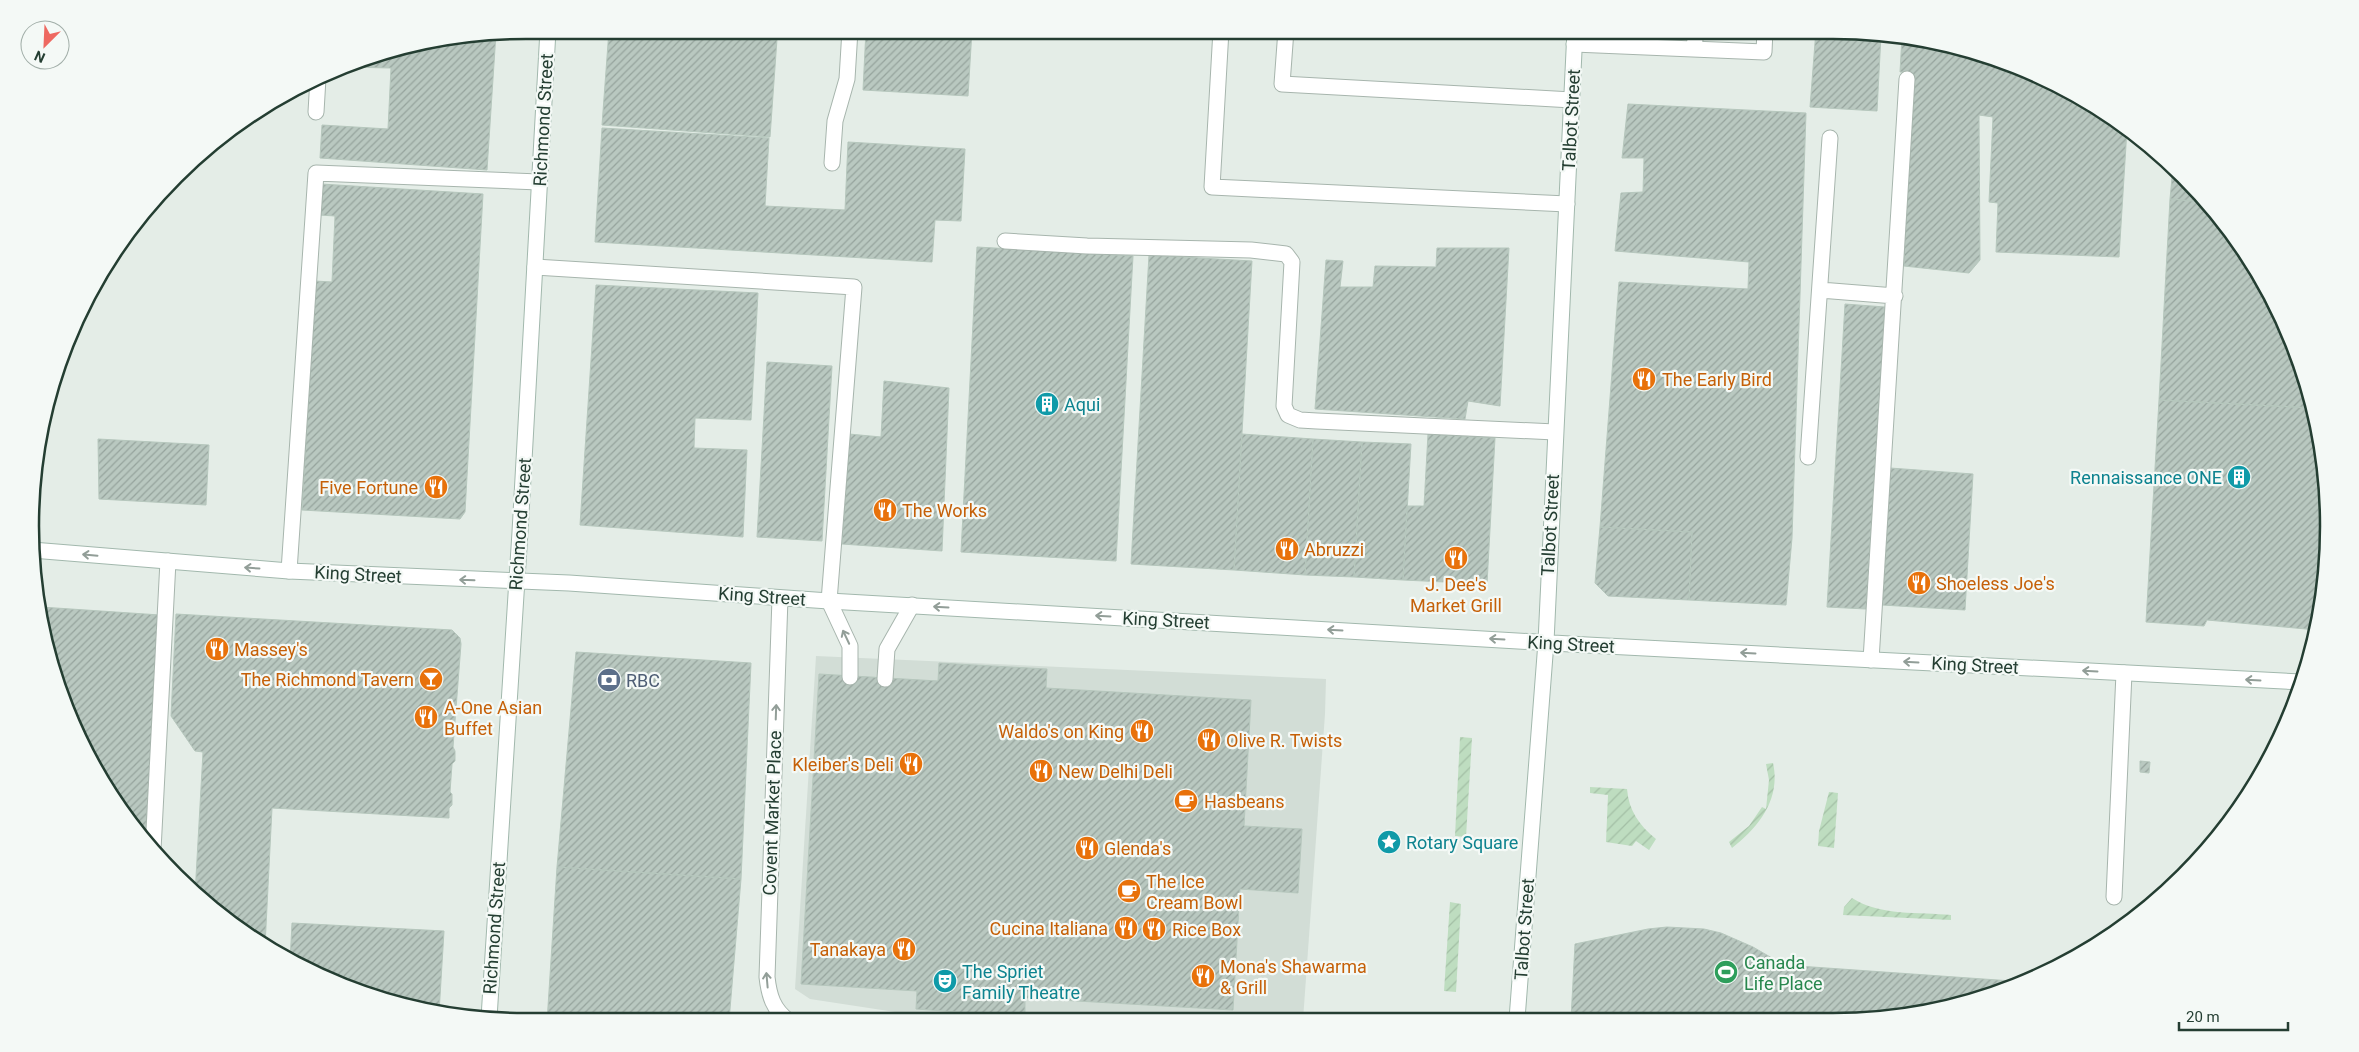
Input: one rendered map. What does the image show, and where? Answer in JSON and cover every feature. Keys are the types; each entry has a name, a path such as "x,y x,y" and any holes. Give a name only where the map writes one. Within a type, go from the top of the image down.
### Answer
{"main road":[{"name":"Richmond Street","path":"489,1012 547,39"},
{"path":"832,163 835,121 846,79 849,39"},
{"path":"1220,39 1212,187 1567,204"},
{"path":"1285,39 1282,84 1572,100"},
{"name":"Talbot Street","path":"1517,1013 1546,642 1575,39"},
{"path":"1595,39 1694,49 1764,52 1765,39"},
{"path":"1694,49 1695,39"},
{"path":"1871,660 1907,79"},
{"path":"316,112 318,86"},
{"path":"1808,457 1830,138"},
{"path":"289,571 316,173 539,182"},
{"path":"1004,241 1087,246 1251,250 1286,254 1292,262 1284,406 1288,415 1300,420 1555,432"},
{"path":"534,267 854,287 829,601 850,646 850,677"},
{"path":"1820,290 1895,296"},
{"name":"King Street","path":"40,551 289,571 516,581 1546,642 2294,682"},
{"path":"154,840 168,561"},
{"name":"Covent Market Place","path":"779,1013 772,1003 766,977 780,598"},
{"path":"885,679 887,649 912,605"},
{"path":"2114,897 2124,673"}],"shaded area":[{"path":"816,656 1326,679 1304,1013 902,1013 810,999 795,989"}],"green space":[{"path":"1460,737 1472,738 1466,837 1455,836"},
{"path":"1773,763 1774,789 1766,811 1751,831 1732,848 1729,842 1749,826 1762,807 1766,809 1769,780 1766,764"},
{"path":"1590,787 1627,789 1630,804 1636,817 1656,839 1649,850 1636,841 1632,846 1606,842 1608,795 1590,793"},
{"path":"1829,792 1838,793 1834,848 1818,846 1819,831"},
{"path":"1852,898 1875,908 1900,912 1951,915 1951,920 1843,915 1844,907"},
{"path":"1450,902 1461,904 1456,992 1444,991"}],"building":[{"path":"608,39 777,39 770,137 602,125"},
{"path":"866,39 971,39 968,96 863,90"},
{"path":"1815,39 1881,41 1877,111 1810,107"},
{"path":"496,40 487,170 320,158 322,125 388,129 391,68 363,67 400,55 431,48"},
{"path":"1902,44 1959,55 1990,65 2049,89 2077,104 2127,137 2119,257 1996,252 1998,203 1989,202 1993,117 1979,115 1980,260 1969,273 1904,266 1910,72 1900,72"},
{"path":"1628,104 1806,113 1792,538 1786,605 1689,600 1692,532 1600,527 1619,282 1748,289 1749,262 1615,251 1621,193 1643,192 1644,158 1622,158"},
{"path":"602,128 769,138 765,206 845,210 848,142 965,149 961,221 935,220 932,262 595,242"},
{"path":"2172,176 2196,201 2170,199"},
{"path":"321,184 483,194 465,512 460,519 302,510 315,281 332,282 335,216 319,215"},
{"path":"2170,199 2196,201 2220,229 2238,255 2270,310 2294,369 2306,408 2159,400"},
{"name":"Aqui","path":"977,247 1133,256 1116,561 961,552"},
{"path":"1437,248 1509,248 1500,406 1468,401 1465,419 1315,409 1326,260 1343,261 1340,287 1373,287 1375,266 1436,267"},
{"path":"1149,255 1252,261 1234,570 1131,564"},
{"path":"596,285 758,293 751,420 695,418 694,448 747,450 743,537 580,525"},
{"path":"1845,304 1885,307 1866,609 1827,607"},
{"path":"767,362 832,366 822,541 757,537"},
{"path":"884,381 949,388 942,551 842,544 849,434 881,437"},
{"name":"Rennaissance ONE","path":"2159,400 2306,408 2316,462 2320,526 2316,590 2309,629 2207,620 2204,626 2146,622"},
{"path":"1242,434 1313,439 1305,575 1234,570"},
{"path":"1428,434 1495,438 1487,584 1403,580 1407,506 1424,506"},
{"path":"98,439 209,445 206,505 99,499"},
{"path":"1313,439 1362,442 1354,577 1305,575"},
{"path":"1362,442 1411,444 1403,580 1354,577"},
{"path":"1890,468 1973,474 1965,610 1882,605"},
{"path":"1600,527 1692,532 1689,600 1608,596 1595,583"},
{"path":"46,607 160,615 146,831 121,797 89,742 65,683 55,652"},
{"path":"176,614 452,630 460,638 453,747 455,761 452,764 450,792 452,794 452,805 449,808 449,818 272,808 265,938 229,913 196,884 203,752 195,751 171,716"},
{"path":"576,652 751,663 741,879 557,867"},
{"path":"939,663 1047,669 1046,688 1251,700 1244,826 1302,829 1298,893 1240,889 1233,1010 1025,998 1025,1013 971,1013 916,1009 917,991 801,984 819,674 938,681"},
{"path":"2140,761 2150,762 2149,773 2140,772"},
{"path":"557,867 741,879 730,1013 548,1013"},
{"path":"292,923 444,931 439,1005 400,997 369,987 310,963 290,953"},
{"name":"Canada Life Place","path":"1667,927 1704,929 1721,933 1753,947 1784,965 2007,981 1959,997 1928,1004 1865,1012 1571,1013 1575,944"}],"place":[{"name":"The Early Bird","path":"1644,379"},
{"name":"Aqui","path":"1047,404"},
{"name":"Rennaissance ONE","path":"2239,477"},
{"name":"Five Fortune","path":"436,487"},
{"name":"The Works","path":"885,510"},
{"name":"Abruzzi","path":"1287,549"},
{"name":"J. Dee's Market Grill","path":"1456,558"},
{"name":"Shoeless Joe's","path":"1919,583"},
{"name":"Massey's","path":"217,649"},
{"name":"The Richmond Tavern","path":"431,679"},
{"name":"RBC","path":"609,680"},
{"name":"A-One Asian Buffet","path":"426,717"},
{"name":"Waldo's on King","path":"1142,731"},
{"name":"Olive R. Twists","path":"1209,740"},
{"name":"Kleiber's Deli","path":"911,764"},
{"name":"New Delhi Deli","path":"1041,771"},
{"name":"Hasbeans","path":"1186,801"},
{"name":"Rotary Square","path":"1389,842"},
{"name":"Glenda's","path":"1087,848"},
{"name":"The Ice Cream Bowl","path":"1129,891"},
{"name":"Cucina Italiana","path":"1126,928"},
{"name":"Rice Box","path":"1154,929"},
{"name":"Tanakaya","path":"904,949"},
{"name":"Canada Life Place","path":"1726,972"},
{"name":"Mona's Shawarma & Grill","path":"1203,976"},
{"name":"The Spriet Family Theatre","path":"945,981"}]}
